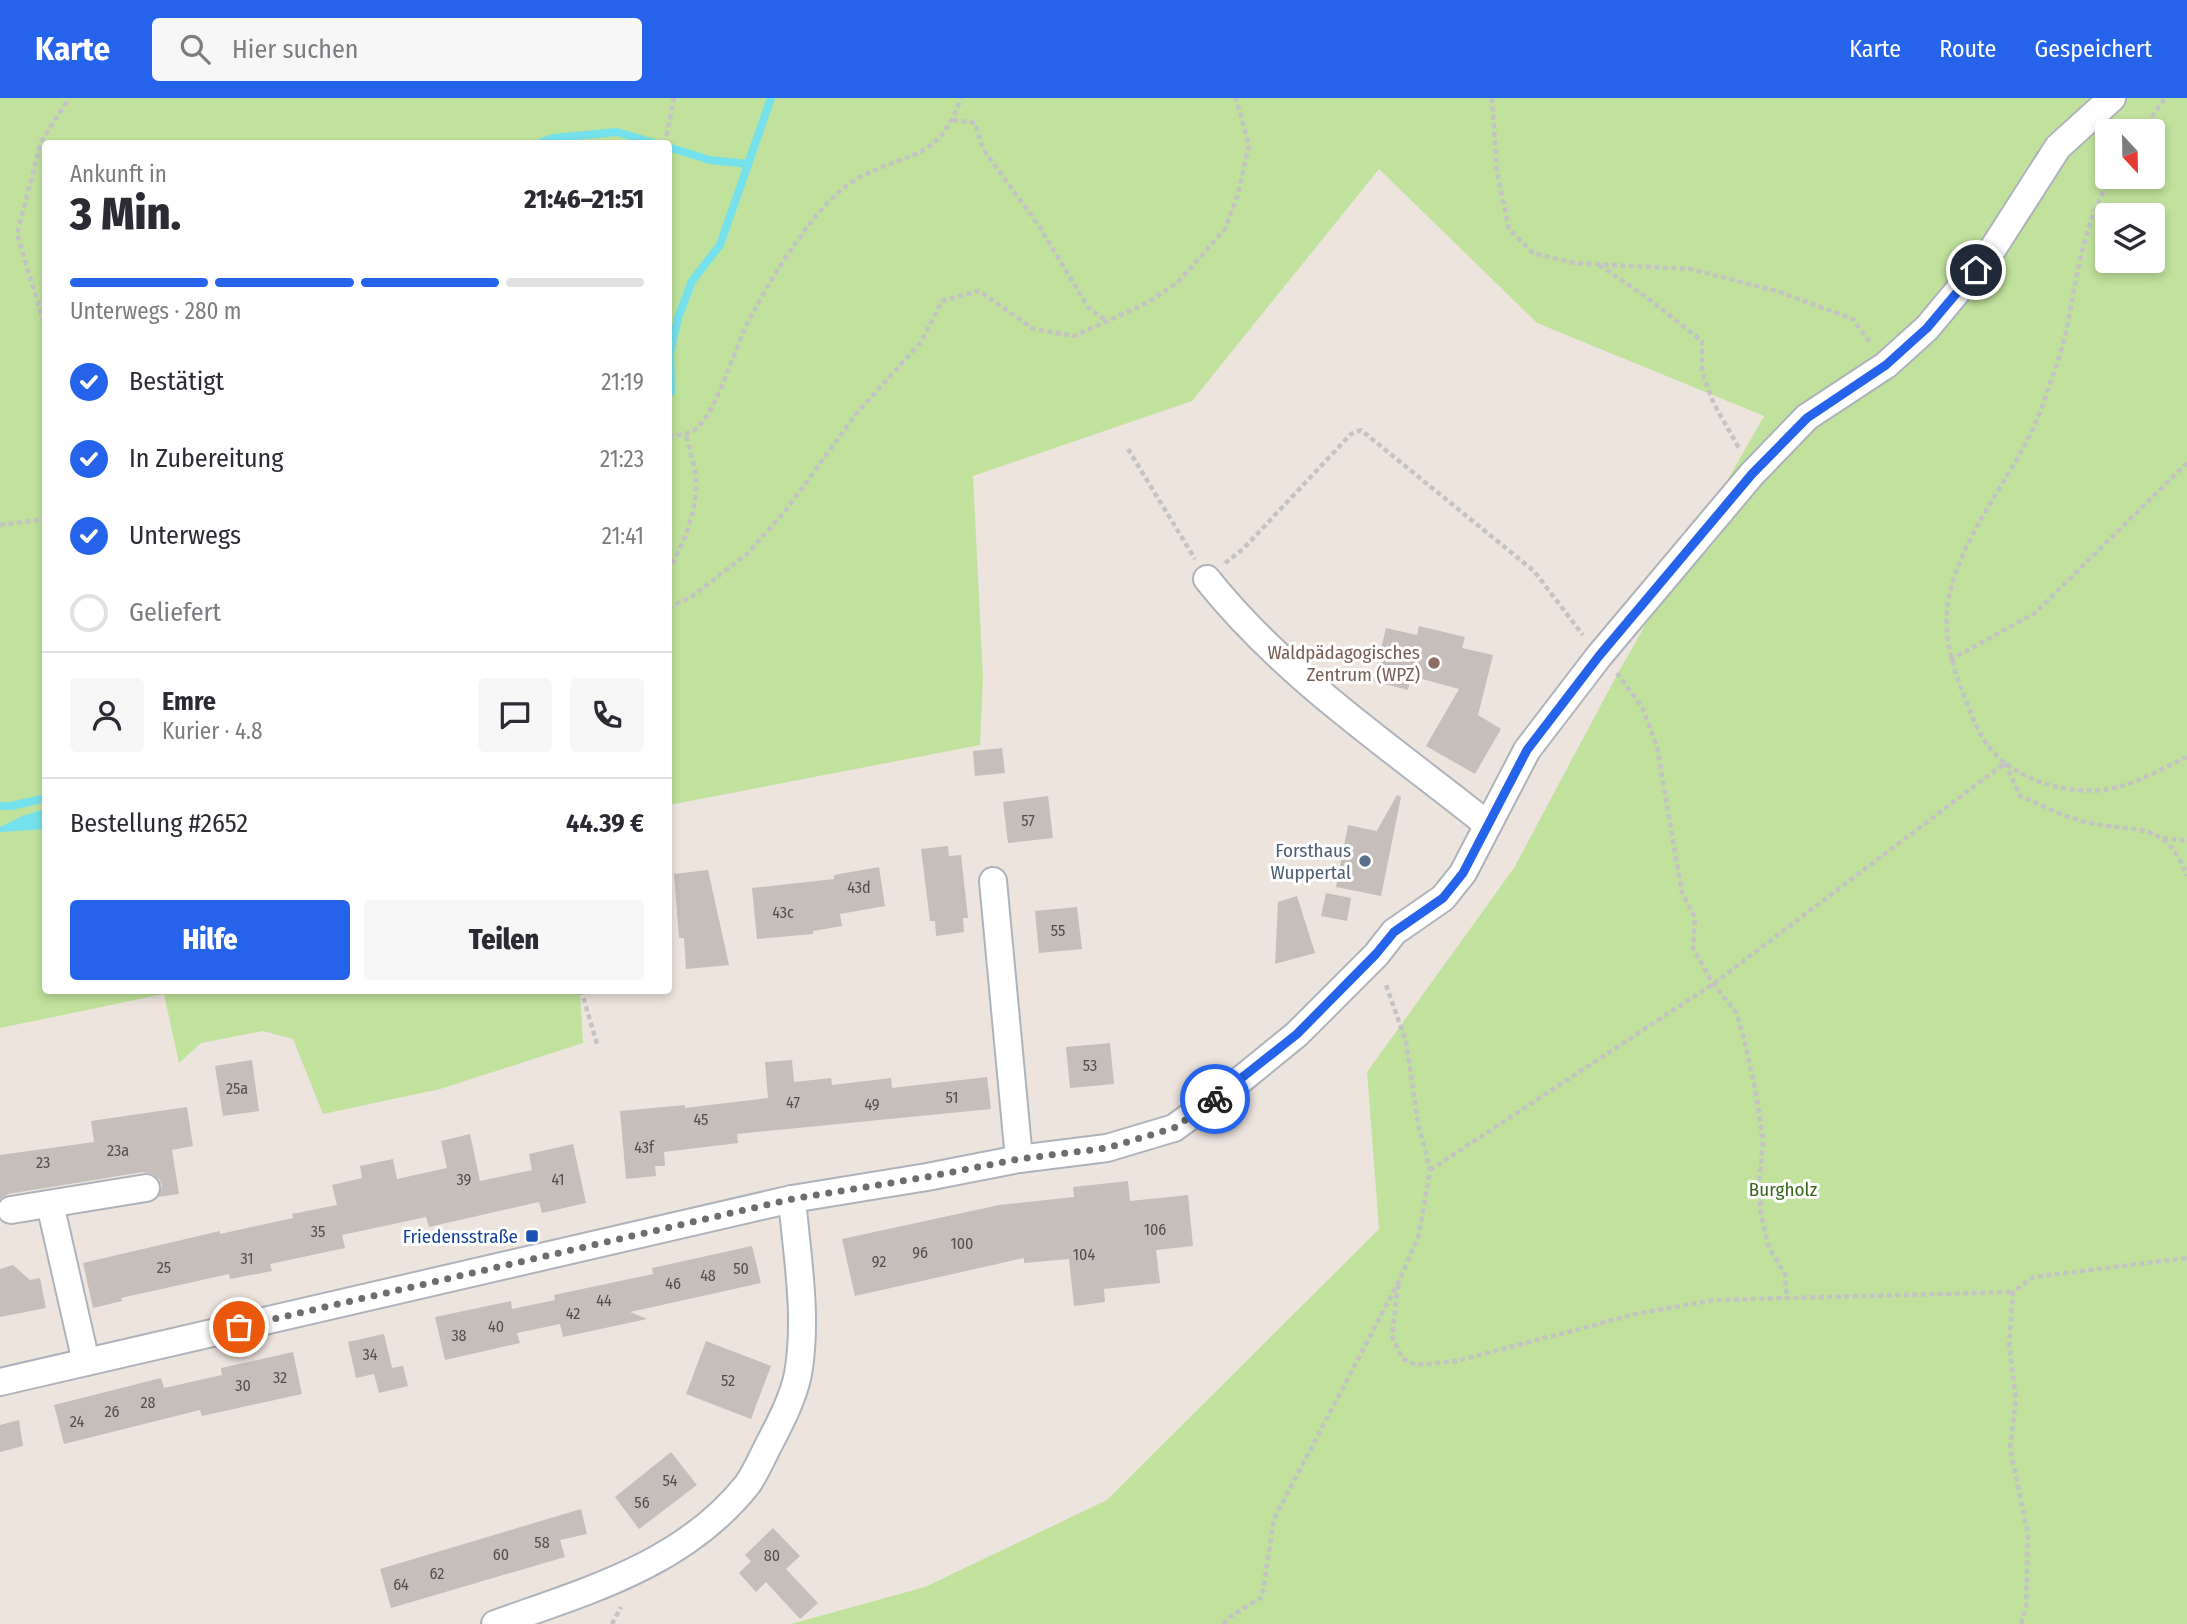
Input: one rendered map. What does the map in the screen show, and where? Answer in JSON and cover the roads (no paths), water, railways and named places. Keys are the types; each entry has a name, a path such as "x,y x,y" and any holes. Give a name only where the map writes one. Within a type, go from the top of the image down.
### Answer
{"street":[{"path":"0,1382 792,1199 1019,1159 1107,1148 1174,1128 1244,1078 1297,1034 1376,954 1394,932 1443,898 1463,873 1527,750 1599,656 1752,474 1807,418 1886,365 1927,328 1992,250 2058,147 2112,98"},
{"path":"1207,579 1236,615 1321,692 1488,825"},
{"path":"993,881 1019,1159"},
{"path":"11,1210 146,1188"},
{"path":"495,1624 607,1584 677,1548 713,1522 748,1483 779,1426 797,1375 802,1319 792,1199"},
{"path":"50,1204 86,1362"}],"water":[{"path":"42,810 42,829 0,832 0,827"}],"waterway":[{"path":"672,344 678,318 692,281 720,245 771,98"},
{"path":"548,140 617,132 644,140"},
{"path":"672,148 710,160 748,164"},
{"path":"0,806 42,799"}],"place":[{"name":"Waldpädagogisches Zentrum (WPZ)","path":"1434,663"},
{"name":"Forsthaus Wuppertal","path":"1365,861"},
{"name":"Friedensstraße","path":"532,1236"}],"park label":[{"name":"Burgholz","path":"1783,1189"}]}
